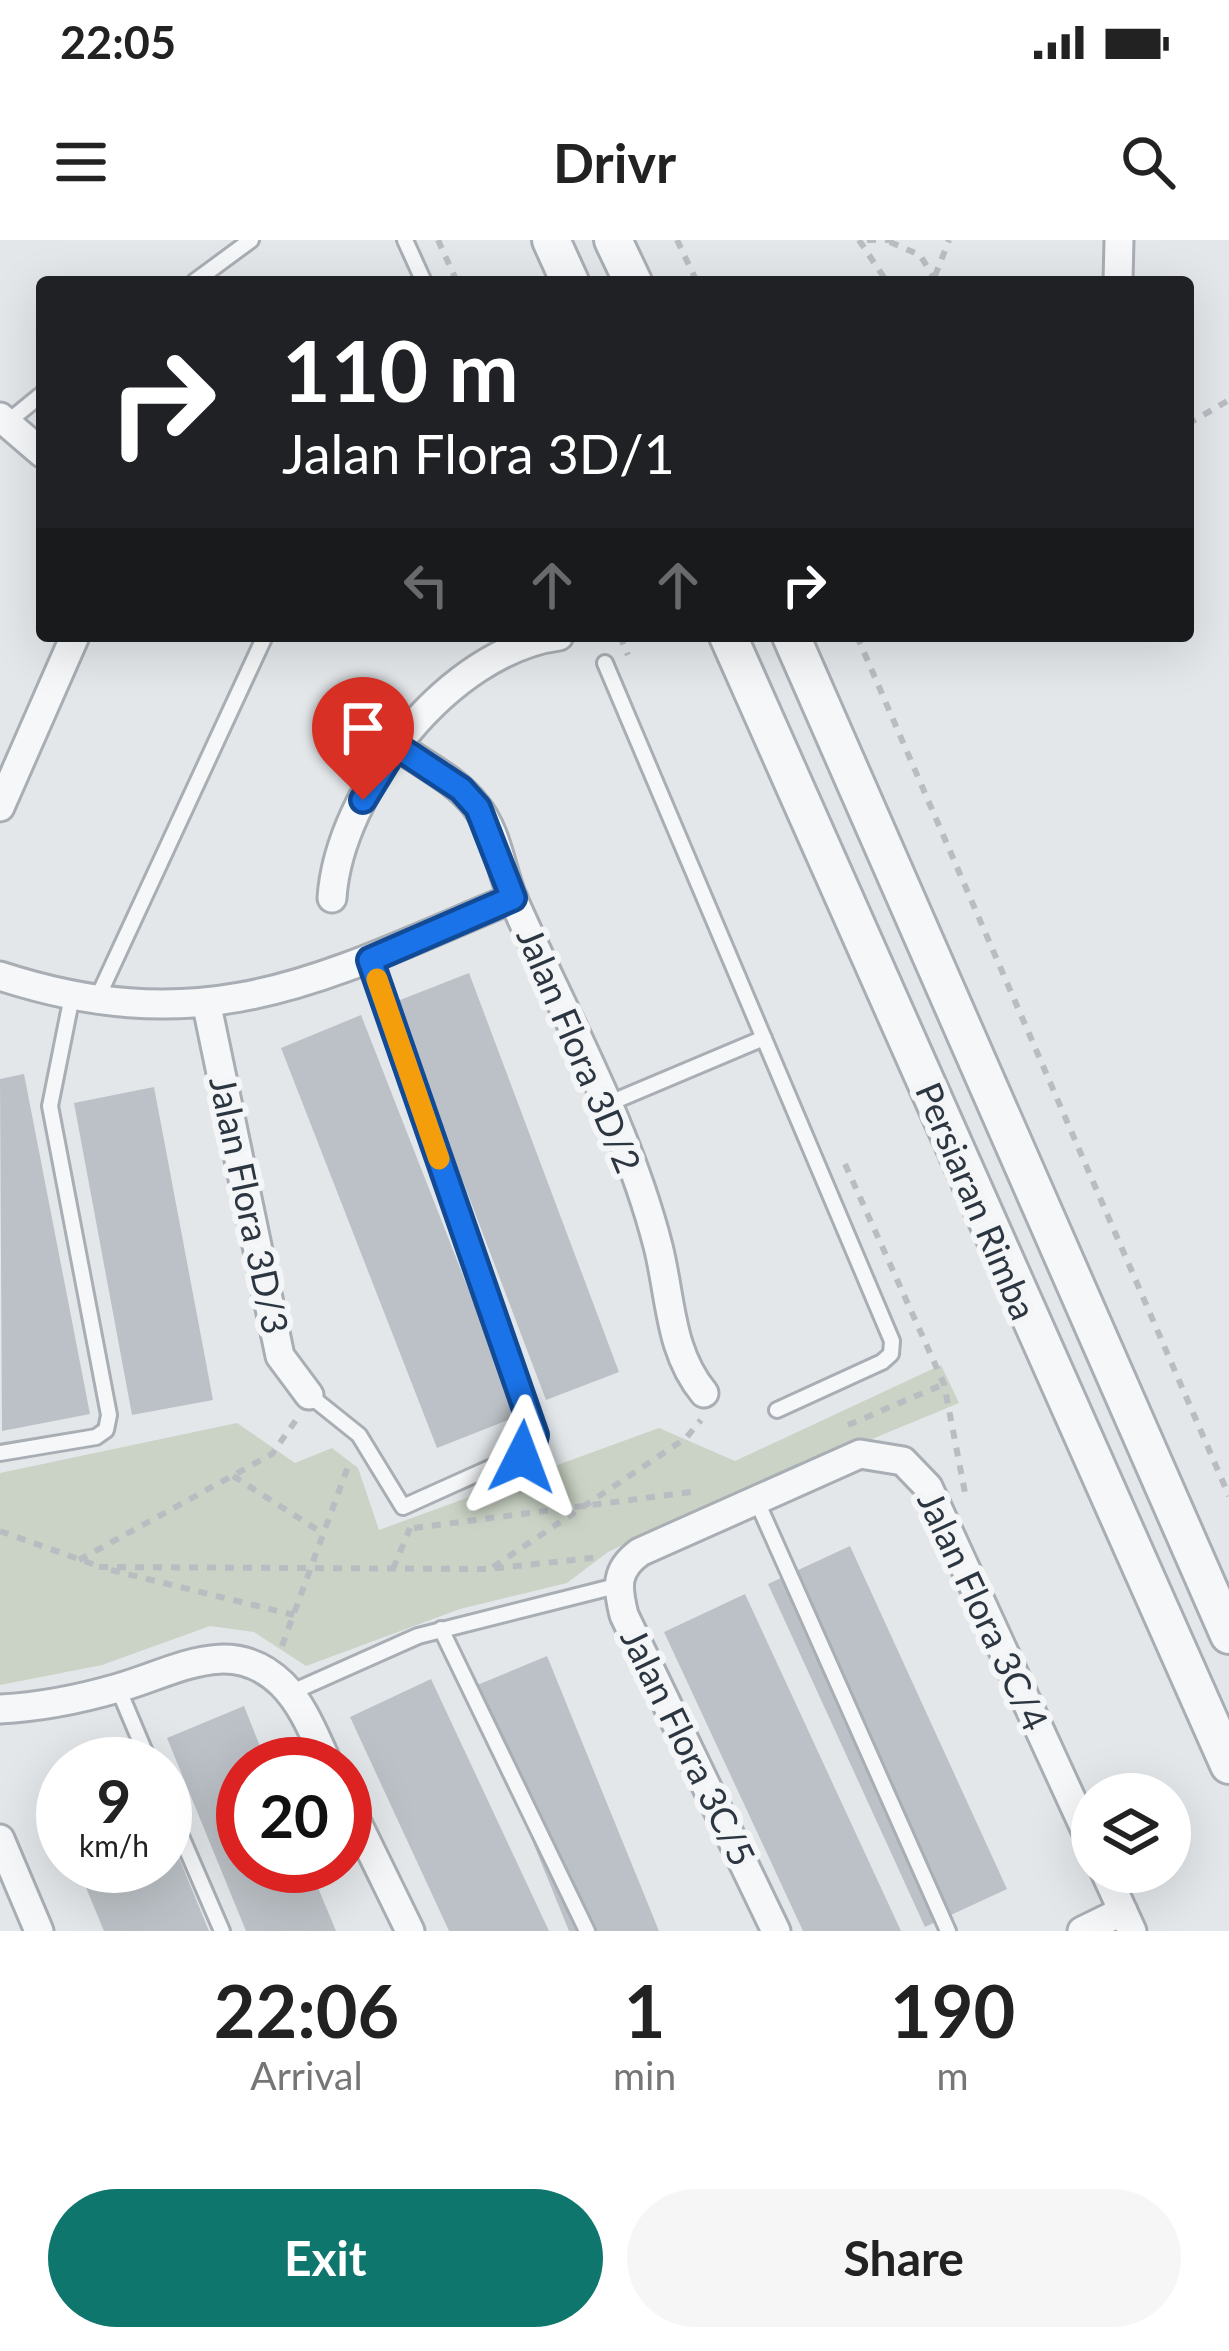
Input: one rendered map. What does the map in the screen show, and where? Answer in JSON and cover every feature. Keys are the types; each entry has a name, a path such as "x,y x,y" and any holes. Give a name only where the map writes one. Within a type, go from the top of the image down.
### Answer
{"street":[{"path":"550,240 567,276"},
{"path":"613,240 629,276"},
{"path":"1118,276 1119,240"},
{"path":"2,424 36,449"},
{"path":"0,807 72,642"},
{"path":"332,898 342,850 414,719 532,642"},
{"name":"Persiaran Rimba","path":"731,642 1229,1765"},
{"name":"Persiaran Rimba","path":"794,642 1229,1635"},
{"name":"Jalan Flora 3D/2","path":"396,746 461,789 478,808 605,1105 658,1246 680,1357 704,1393"},
{"path":"0,976 84,998 208,1006 292,989 513,898"},
{"name":"Jalan Flora 3D/3","path":"208,1006 280,1356 308,1395"},
{"name":"Jalan Flora 3C/4","path":"755,1497 860,1454 903,1460 916,1471 936,1504 1071,1798"},
{"name":"Jalan Flora 3C/5","path":"755,1497 640,1552 625,1563 616,1586 624,1615 776,1931"},
{"path":"0,1709 118,1688 196,1660 272,1677 311,1737"},
{"path":"0,1839 39,1931"},
{"path":"372,1853 410,1931"},
{"path":"1082,1931 1127,1921 1114,1893"}],"lane":[{"path":"202,276 251,240"},
{"path":"405,240 421,276"},
{"path":"2,424 36,398"},
{"path":"0,1453 96,1437 106,1430 110,1414 50,1106 84,998 262,642"},
{"path":"604,663 892,1341 891,1354 882,1362 778,1411"},
{"path":"308,1395 359,1436 403,1508 522,1457 532,1449 535,1435 370,960"},
{"path":"605,1105 764,1038"},
{"path":"755,1497 948,1931"},
{"path":"272,1677 616,1586"},
{"path":"441,1629 587,1931"},
{"path":"118,1688 139,1737"},
{"path":"192,1861 222,1931"}],"path":[{"path":"438,240 454,276"},
{"path":"677,240 694,276"},
{"path":"863,240 903,240"},
{"path":"863,240 884,276"},
{"path":"936,276 949,240"},
{"path":"890,242 920,255 932,276"},
{"path":"1194,420 1229,400"},
{"path":"860,642 1229,1496"},
{"path":"840,1429 944,1384"},
{"path":"489,1569 686,1438 705,1411 704,1393"},
{"path":"77,1561 233,1476 284,1442 308,1395"},
{"path":"272,1677 359,1436"},
{"path":"233,1476 323,1534"},
{"path":"410,1528 695,1492 716,1484"},
{"path":"393,1569 410,1528 403,1508"},
{"path":"0,1532 77,1561 294,1615"},
{"path":"99,1567 489,1569 640,1552"}],"green space":[{"path":"941,1365 959,1403 664,1525 608,1552 567,1583 460,1609 306,1666 254,1632 210,1626 102,1665 0,1685 0,1473 237,1423 295,1463 332,1448 358,1468 379,1530 659,1428 735,1461"}],"building":[{"path":"469,973 619,1372 546,1400 395,1002"},
{"path":"361,1015 518,1416 437,1448 281,1048"},
{"path":"24,1074 90,1414 2,1431 0,1079"},
{"path":"154,1087 213,1400 132,1415 74,1103"},
{"path":"850,1546 1007,1889 925,1927 768,1584"},
{"path":"745,1594 901,1931 803,1931 664,1632"},
{"path":"547,1656 659,1931 569,1931 470,1688"},
{"path":"431,1679 549,1931 449,1931 372,1765 372,1737 359,1737 350,1717"},
{"path":"244,1706 256,1737 216,1737 216,1858 192,1799 192,1737 169,1737"},
{"path":"192,1890 209,1931 104,1931 88,1893"},
{"path":"230,1893 320,1893 336,1931 246,1931"}],"slow traffic":[{"path":"377,979 439,1159"}],"route":[{"path":"363,800 396,746 461,789 478,808 491,829 513,898 370,960 535,1435 532,1449 522,1457"}]}
